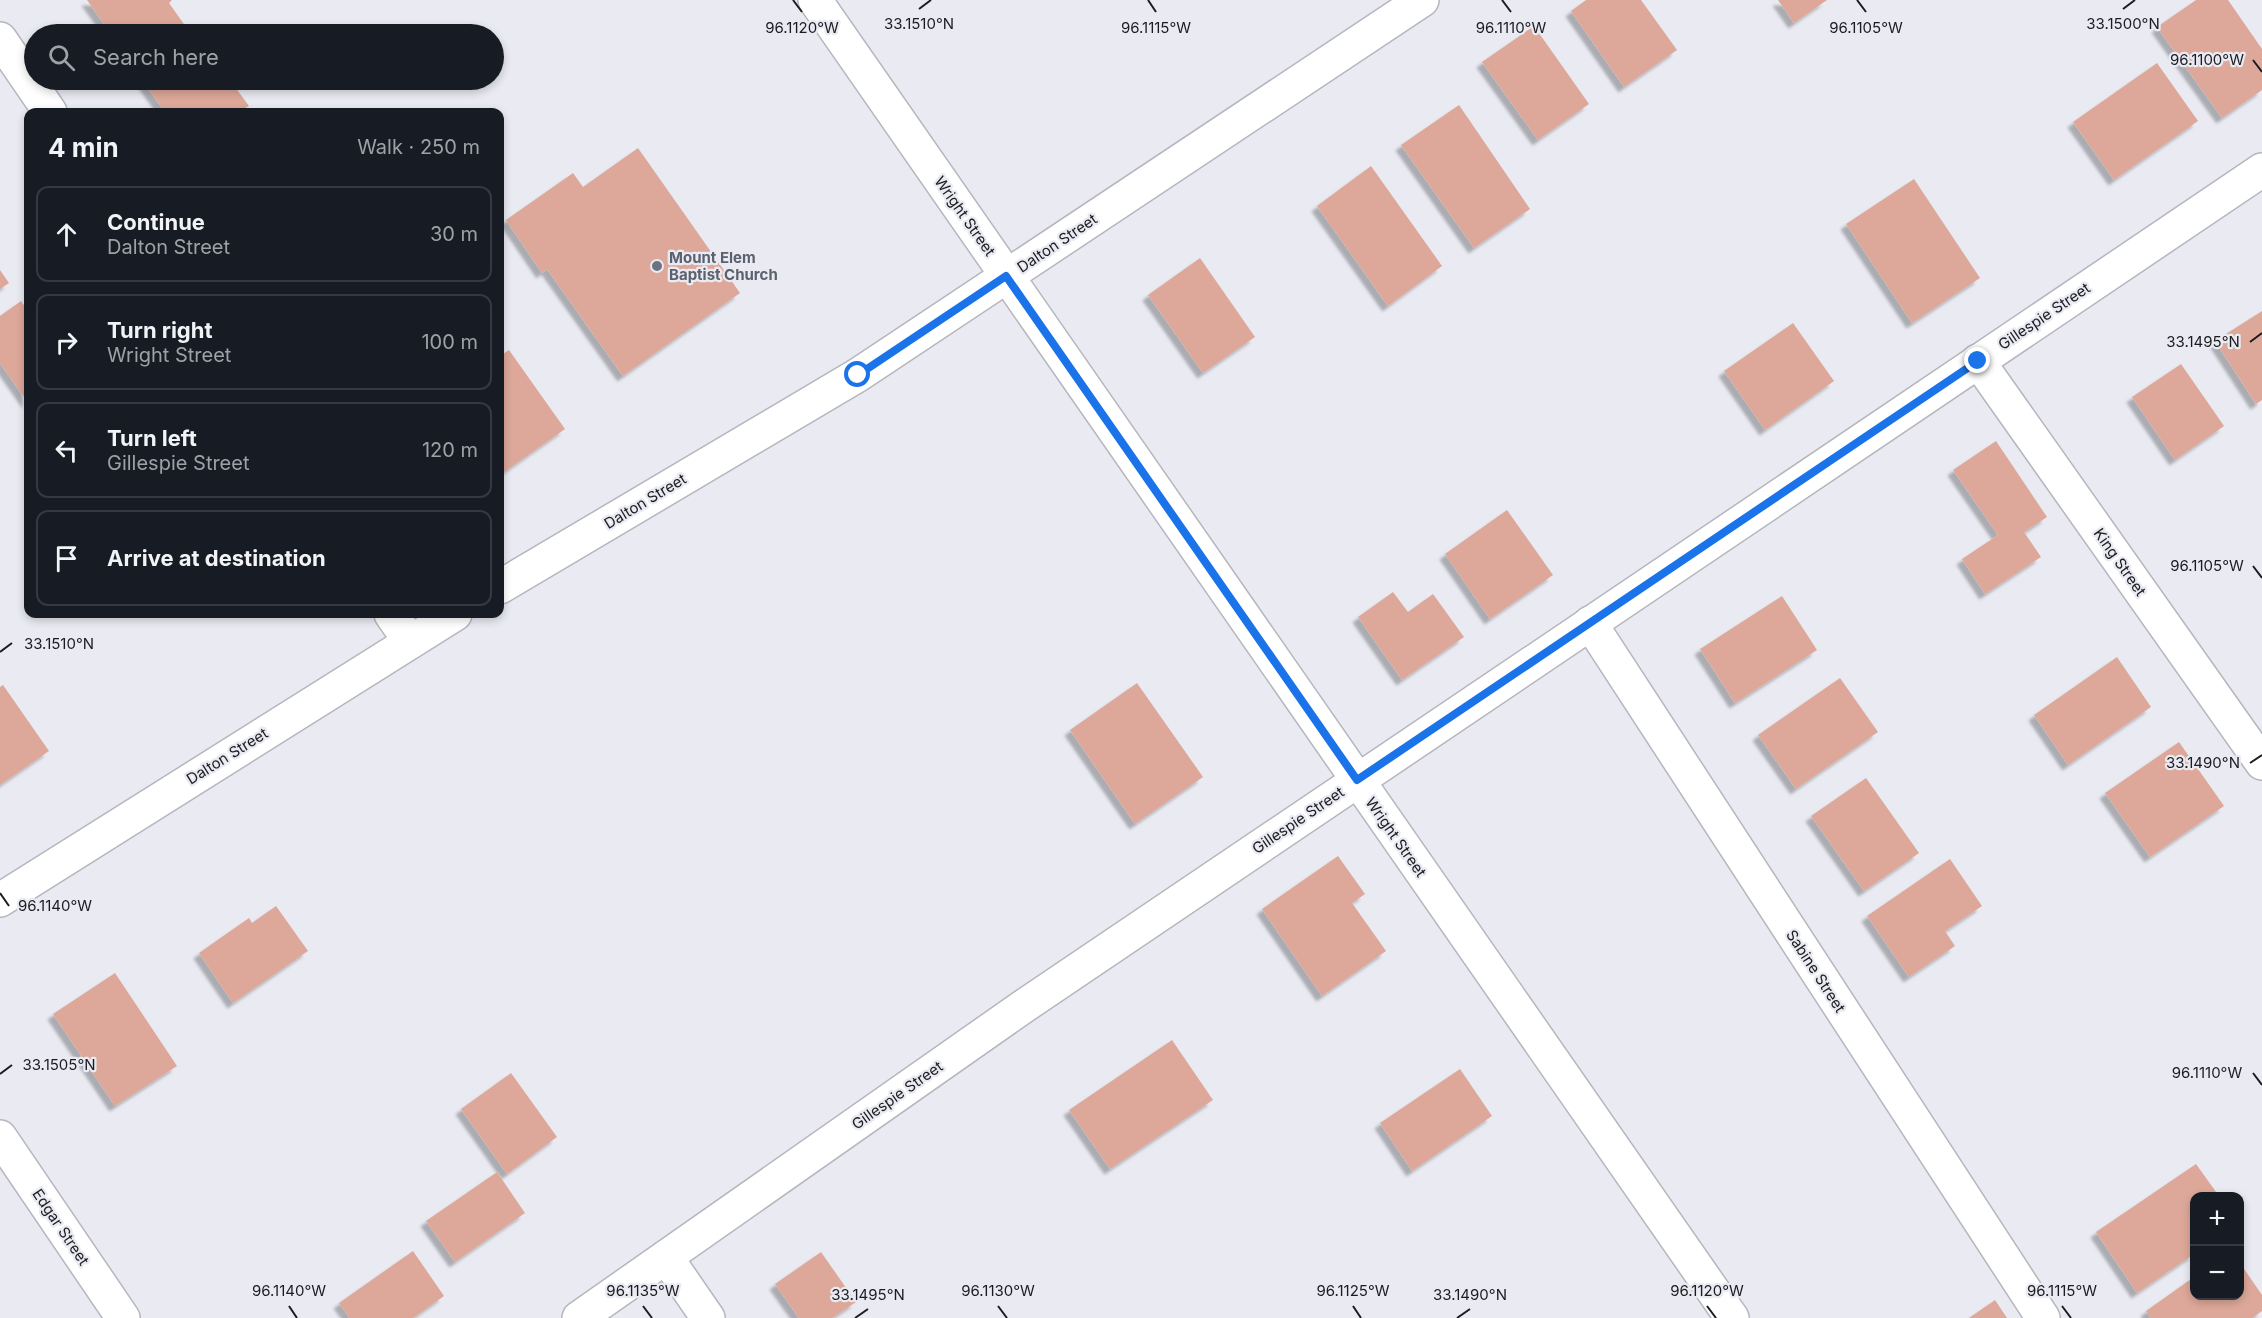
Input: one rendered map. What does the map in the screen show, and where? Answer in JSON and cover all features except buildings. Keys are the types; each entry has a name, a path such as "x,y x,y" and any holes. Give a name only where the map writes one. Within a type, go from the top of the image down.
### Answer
{"street":[{"name":"Wright Street","path":"815,0 1732,1318"},
{"name":"Dalton Street","path":"504,585 858,375 1422,0"},
{"path":"0,39 24,74"},
{"path":"35,90 47,108"},
{"name":"Gillespie Street","path":"579,1318 1024,1006 2262,170"},
{"name":"King Street","path":"1978,361 2262,763"},
{"path":"394,618 409,640"},
{"name":"Dalton Street","path":"0,900 409,640 448,618"},
{"name":"Sabine Street","path":"1590,623 2043,1318"},
{"name":"Edgar Street","path":"0,1137 123,1318"},
{"path":"666,1257 708,1318"}],"place":[{"name":"Mount Elem Baptist Church","path":"657,266"}],"route":[{"path":"858,375 1006,276 1357,780 1978,361"}]}
